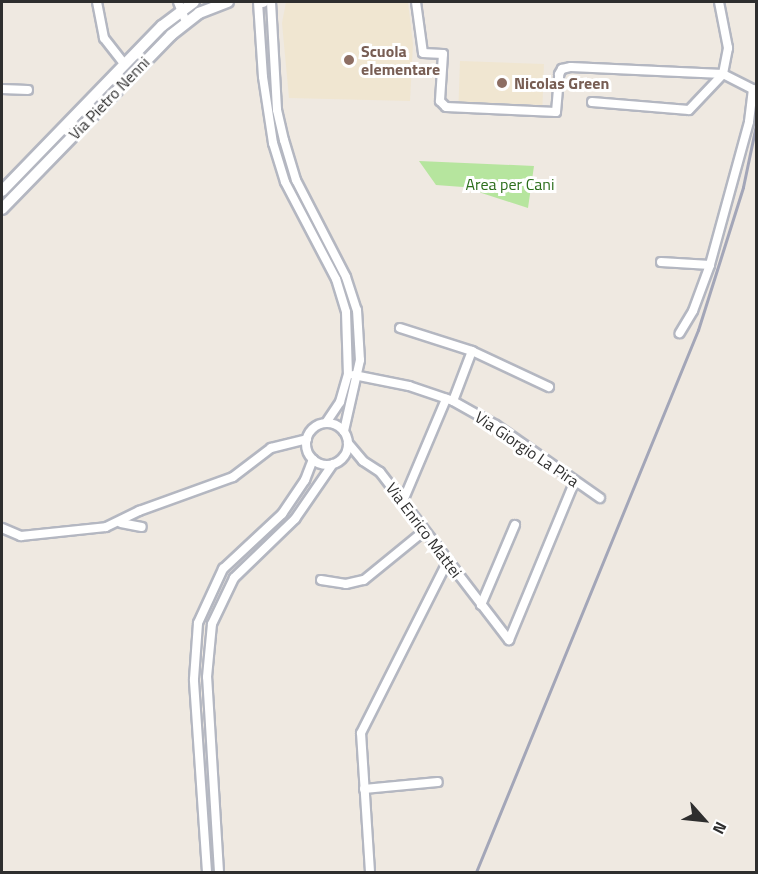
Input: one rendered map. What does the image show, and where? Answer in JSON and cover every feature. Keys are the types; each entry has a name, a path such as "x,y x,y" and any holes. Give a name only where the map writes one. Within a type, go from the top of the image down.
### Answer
{"street":[{"path":"97,2 105,38 125,65"},
{"name":"Via Pietro Nenni","path":"2,191 179,6 194,2"},
{"name":"Via Pietro Nenni","path":"2,209 186,22 228,2"},
{"path":"120,523 139,511 233,477 272,448 288,446 307,439 314,428 326,423 336,409 348,374 346,312 336,279 285,182 273,143 263,77 261,2"},
{"path":"219,873 207,677 212,624 234,578 295,519 348,443 344,431 358,376 357,310 346,277 296,180 284,140 274,75 271,2"},
{"path":"416,2 423,52 442,54 440,100 444,106 556,112 562,69 723,74 753,89 749,123 710,265 693,311 680,333"},
{"path":"592,102 689,111 723,74 728,48 719,2"},
{"path":"179,6 186,22"},
{"path":"263,77 274,75"},
{"path":"2,89 28,90"},
{"path":"662,262 710,265"},
{"path":"399,328 472,351 549,387"},
{"path":"403,501 472,351"},
{"name":"Via Giorgio La Pira","path":"348,374 409,386 449,400 496,425 600,498"},
{"path":"326,423 344,431"},
{"path":"207,873 194,679 198,623 223,569 282,514 305,480 311,457 307,439"},
{"name":"Via Enrico Mattei","path":"348,443 363,460 380,472 447,563 509,640 575,481"},
{"path":"288,446 311,457 336,462 363,460"},
{"path":"2,528 21,536 120,523 142,527"},
{"path":"481,604 515,525"},
{"path":"321,580 346,584 364,580 424,531"},
{"path":"370,873 361,733 447,563"},
{"path":"364,789 438,782"}],"shaded area":[{"name":"Scuola elementare","path":"286,2 408,2 413,44 410,101 289,98 282,23"},
{"name":"Nicolas Green","path":"460,61 544,64 543,105 459,102"}],"green space":[{"name":"Area per Cani","path":"419,161 534,166 528,208 463,187 436,185"}],"railway":[{"path":"476,872 698,330 743,187 756,125"}],"place":[{"name":"Scuola elementare","path":"349,60"},
{"name":"Nicolas Green","path":"502,83"}]}
